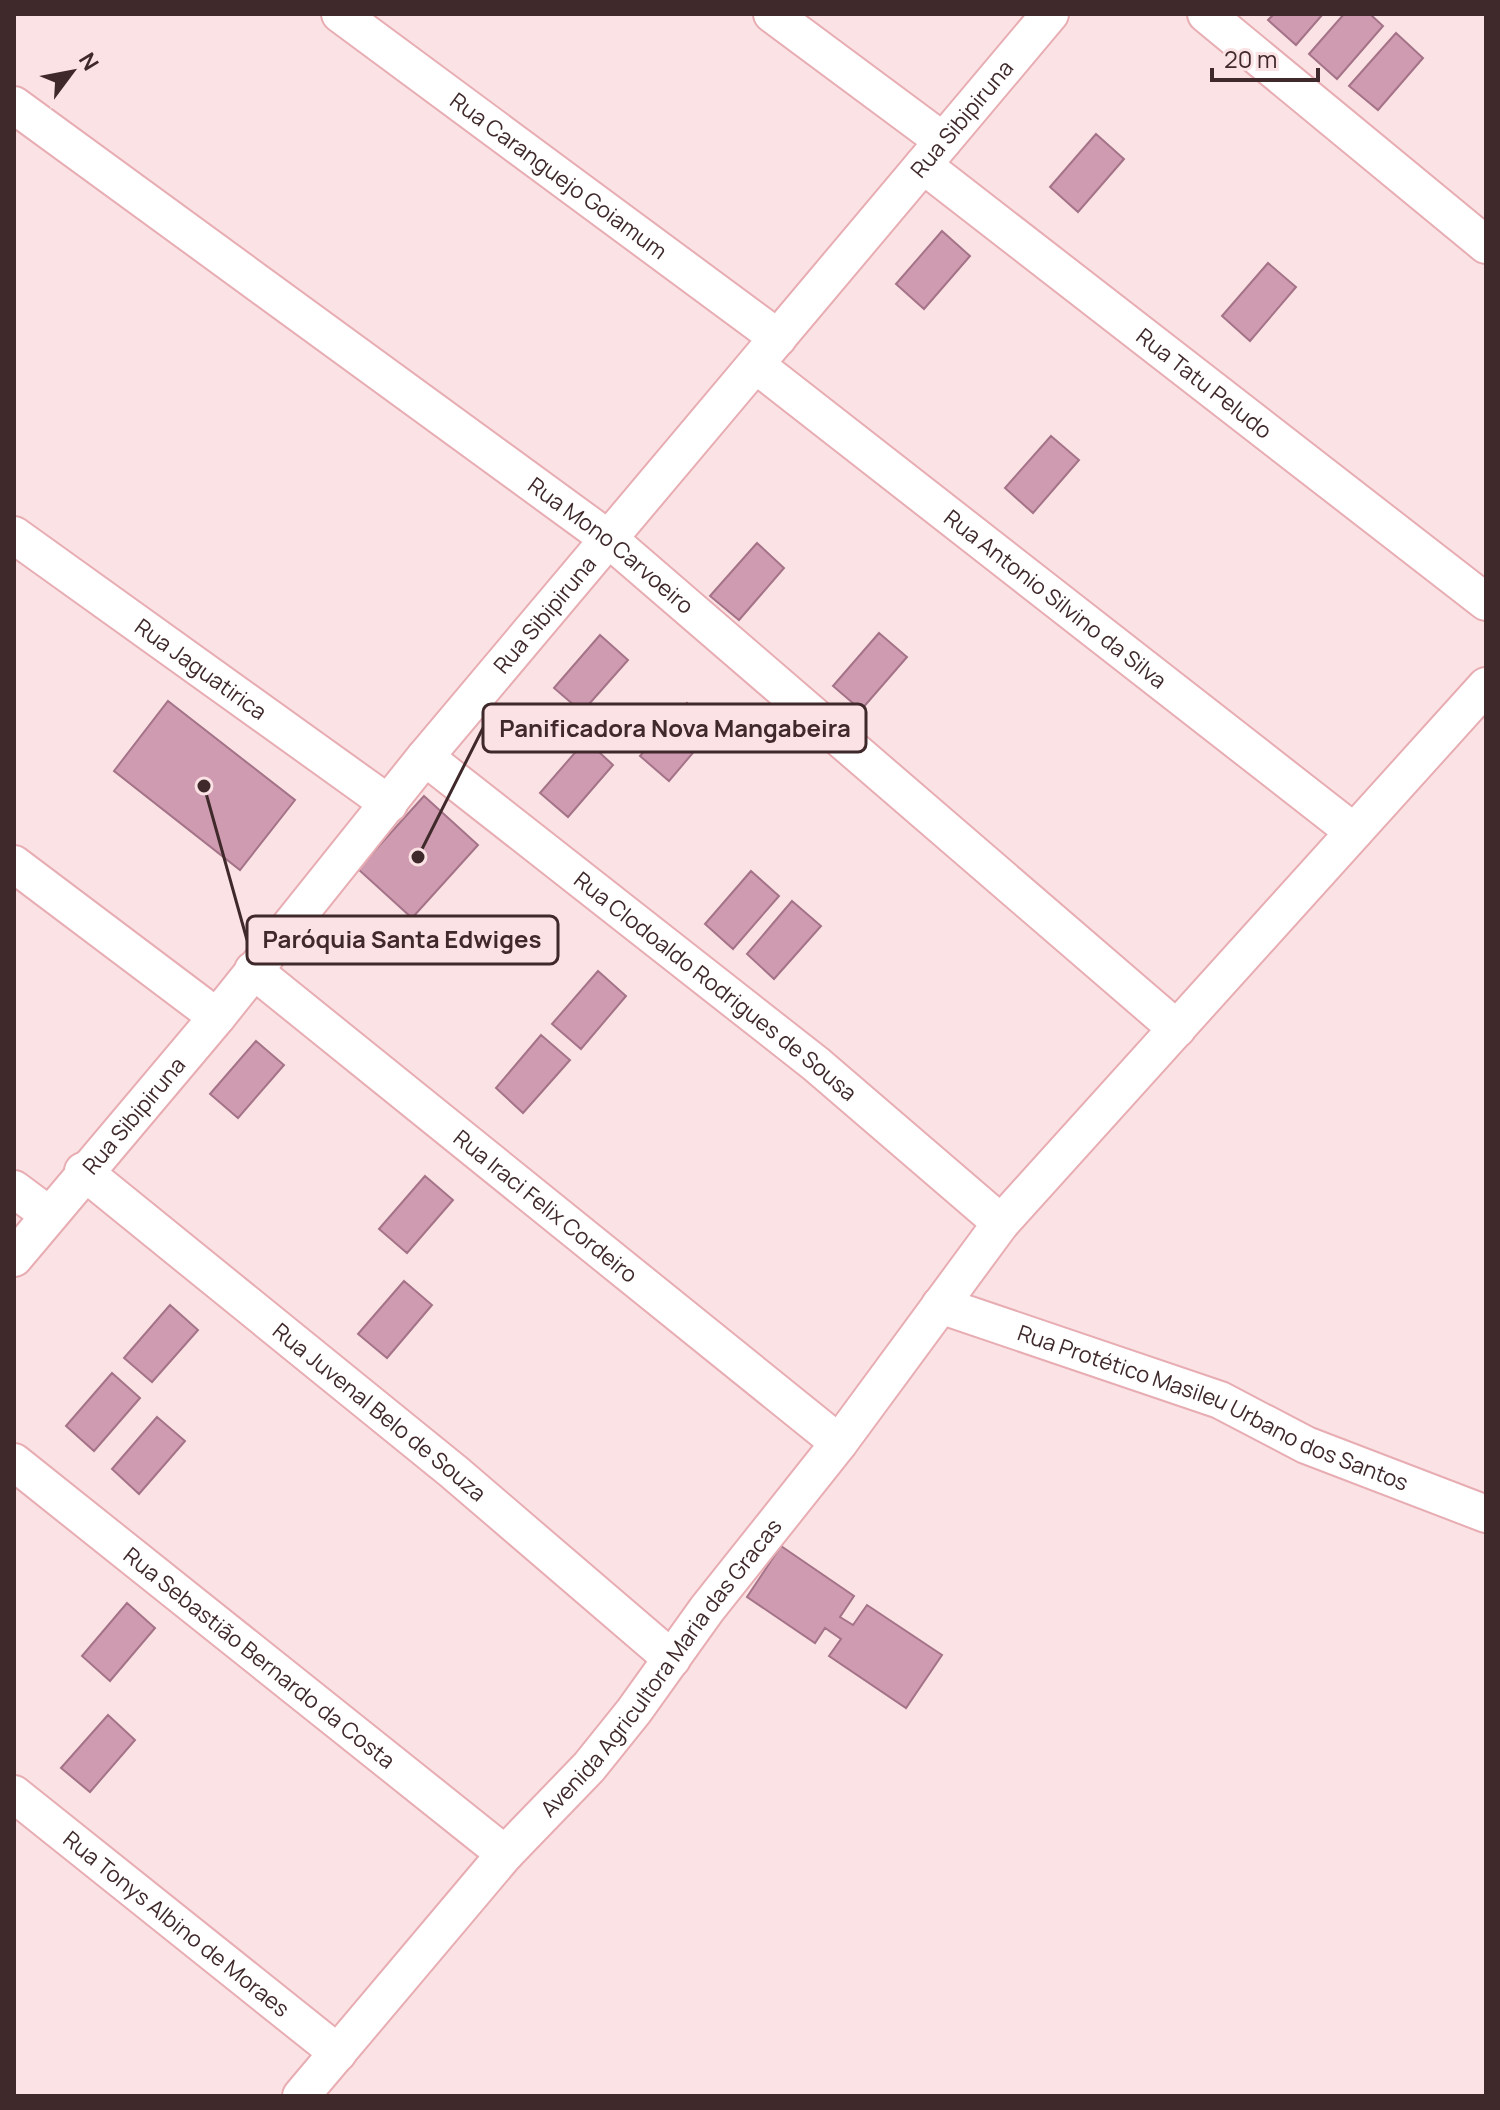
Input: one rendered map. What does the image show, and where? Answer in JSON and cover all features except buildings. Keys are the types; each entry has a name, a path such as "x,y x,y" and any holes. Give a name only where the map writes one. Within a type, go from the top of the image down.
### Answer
{"street":[{"name":"Rua Caranguejo Goiamum","path":"340,14 767,352"},
{"name":"Rua Tatu Peludo","path":"772,14 933,153 1486,602"},
{"name":"Rua Sibipiruna","path":"14,1258 83,1171 217,1017 425,757 1050,14"},
{"path":"1206,14 1486,245"},
{"name":"Rua Mono Carvoeiro","path":"14,105 610,540 1177,1029"},
{"name":"Rua Antonio Silvino da Silva","path":"767,352 1354,832"},
{"name":"Rua Jaguatirica","path":"14,535 389,804"},
{"name":"Avenida Agricultora Maria das Gracas","path":"301,2096 505,1854 589,1767 839,1443 1001,1223 1354,832 1480,702"},
{"name":"Rua Clodoaldo Rodrigues de Sousa","path":"425,757 816,1064 1001,1223"},
{"path":"14,864 217,1017"},
{"name":"Rua Iraci Felix Cordeiro","path":"253,970 839,1443"},
{"name":"Rua Juvenal Belo de Souza","path":"83,1171 454,1472 672,1659"},
{"path":"14,1189 49,1215"},
{"name":"Rua Protético Masileu Urbano dos Santos","path":"940,1305 1220,1400 1306,1445 1486,1514"},
{"name":"Rua Sebastião Bernardo da Costa","path":"14,1462 505,1854"},
{"name":"Rua Tonys Albino de Moraes","path":"14,1794 338,2053"}],"place":[{"name":"Paróquia Santa Edwiges","path":"204,786"},
{"name":"Panificadora Nova Mangabeira","path":"418,857"}]}
